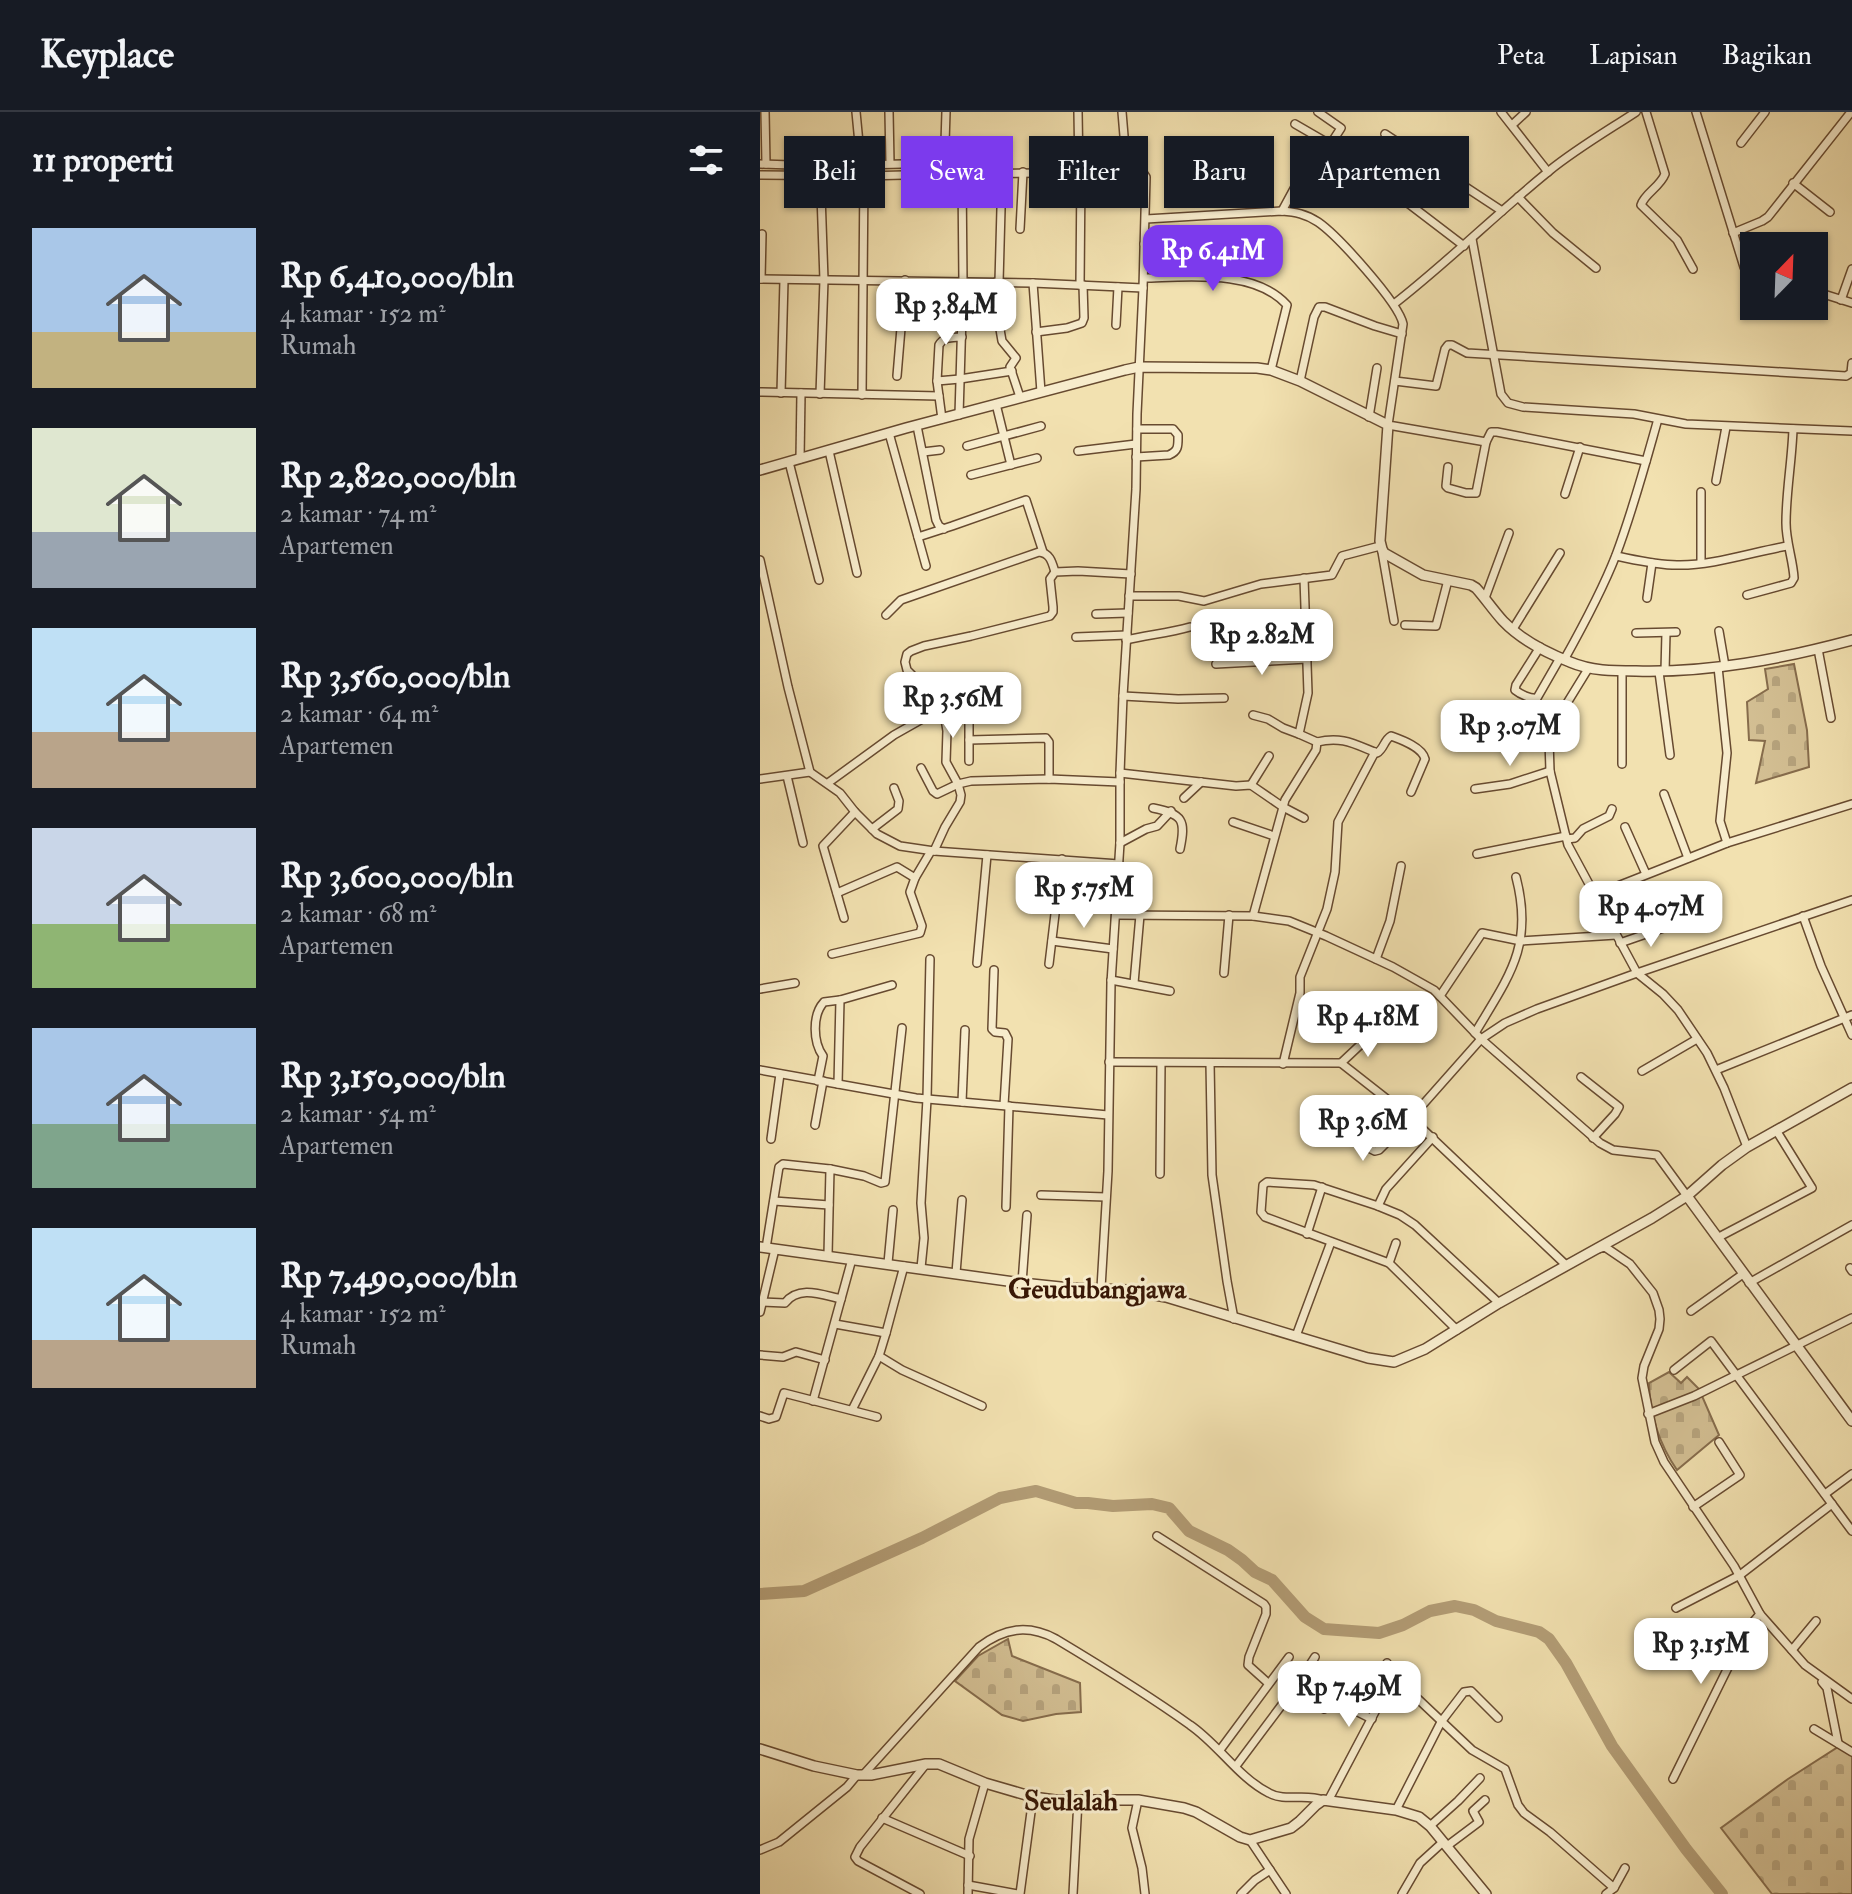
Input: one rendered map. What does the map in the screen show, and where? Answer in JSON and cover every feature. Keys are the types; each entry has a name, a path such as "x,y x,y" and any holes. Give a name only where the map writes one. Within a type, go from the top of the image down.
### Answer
{"street":[{"path":"765,112 763,164 784,167"},
{"path":"856,112 860,136"},
{"path":"889,112 890,163"},
{"path":"945,136 946,112"},
{"path":"1078,112 1079,136"},
{"path":"1122,112 1124,136"},
{"path":"1318,112 1341,128 1336,136"},
{"path":"1501,112 1548,172"},
{"path":"1512,125 1526,112"},
{"path":"1394,304 1435,273 1548,172 1636,112"},
{"path":"1646,112 1665,176 1641,205 1677,240 1693,269"},
{"path":"1696,112 1740,255"},
{"path":"1741,143 1765,112"},
{"path":"1733,233 1768,217 1851,112"},
{"path":"1295,124 1316,136"},
{"path":"1385,134 1502,211"},
{"path":"885,164 901,163"},
{"path":"1013,172 1029,172"},
{"path":"1020,229 1023,172"},
{"path":"760,175 784,173"},
{"path":"1793,183 1830,212"},
{"path":"1282,211 1290,196"},
{"path":"1518,197 1553,233 1596,268"},
{"path":"820,394 824,280 822,208"},
{"path":"862,395 865,208"},
{"path":"959,415 962,208"},
{"path":"1000,208 996,306 1002,341 1016,358 1011,365 1020,397"},
{"path":"1036,332 1067,328 1082,323 1084,318 1081,208"},
{"path":"1101,1288 1111,980 1120,843 1123,696 1146,208"},
{"path":"1414,208 1464,246"},
{"path":"1146,219 1282,211 1309,217 1344,246 1394,304 1403,320 1388,425 1381,548 1394,621"},
{"path":"762,234 760,279 997,282 1143,288"},
{"path":"1472,239 1501,394 1508,403 1523,407 1634,414 1686,424 1852,431"},
{"path":"1144,244 1234,244 1256,247"},
{"path":"1841,300 1852,269"},
{"path":"1144,278 1219,278 1254,283 1279,296 1287,305 1271,370"},
{"path":"781,393 784,280"},
{"path":"897,376 905,280"},
{"path":"1033,283 1041,392"},
{"path":"1116,325 1118,287"},
{"path":"1828,296 1852,303"},
{"path":"1300,381 1319,307 1402,334"},
{"path":"942,419 937,381 939,345 947,338 962,337"},
{"path":"1395,381 1436,386 1448,345 1467,353 1846,376 1851,373 1852,363"},
{"path":"760,470 1139,367 1271,370 1388,425 1486,442"},
{"path":"1369,417 1377,368"},
{"path":"937,381 1012,371"},
{"path":"760,392 939,396"},
{"path":"801,393 795,460 819,580"},
{"path":"996,404 1011,465"},
{"path":"1540,647 1515,690 1532,699 1537,698 1562,659 1616,556 1658,419"},
{"path":"917,426 936,520 944,529"},
{"path":"967,446 1041,426"},
{"path":"1716,481 1726,427"},
{"path":"1136,457 1169,455 1178,447 1178,435 1173,429 1137,429"},
{"path":"1747,595 1793,581 1786,519 1793,429"},
{"path":"1448,467 1448,488 1476,493 1486,442 1490,433 1494,432 1646,461"},
{"path":"889,433 926,566"},
{"path":"1078,451 1136,444"},
{"path":"1565,494 1580,447"},
{"path":"923,452 940,450"},
{"path":"829,451 857,573"},
{"path":"971,475 1037,458"},
{"path":"1701,492 1701,563"},
{"path":"918,537 1026,500 1043,552 1050,557 1055,572"},
{"path":"1485,598 1509,533"},
{"path":"1616,556 1680,565 1787,546"},
{"path":"1129,596 1179,596 1204,601 1261,584 1332,575 1342,556 1381,548"},
{"path":"1381,548 1423,575 1471,585 1513,629 1562,659 1588,669 1662,672 1721,666 1780,658 1852,640"},
{"path":"886,615 901,600 1043,552"},
{"path":"1513,629 1560,553"},
{"path":"760,560 810,772"},
{"path":"1647,598 1652,563"},
{"path":"1055,572 1131,574"},
{"path":"832,954 920,933 922,926 910,892 915,878 960,802 958,784 946,762 947,731 940,709 931,694 907,670 907,654 924,646 1050,616 1053,607 1050,579 1055,572"},
{"path":"1299,734 1308,693 1304,578"},
{"path":"1405,625 1436,626 1448,580"},
{"path":"1096,614 1128,613"},
{"path":"1076,637 1127,638 1190,627"},
{"path":"1719,631 1727,753 1720,821 1727,843"},
{"path":"1636,633 1676,632"},
{"path":"1666,633 1662,672 1670,755"},
{"path":"1818,649 1831,718"},
{"path":"1216,664 1307,659"},
{"path":"1588,669 1551,732 1548,760 1566,837 1572,855 1637,973 1678,1010 1716,1070 1747,1147"},
{"path":"1622,671 1622,764"},
{"path":"1123,696 1224,698"},
{"path":"828,783 894,735 940,709"},
{"path":"1253,715 1317,742 1340,739 1379,752 1391,736 1422,751 1425,759 1411,792"},
{"path":"969,718 969,761"},
{"path":"969,740 1046,738 1049,779"},
{"path":"1253,916 1283,807 1316,750 1317,742"},
{"path":"1283,1064 1300,977 1325,917 1335,872 1338,822 1375,752"},
{"path":"1251,785 1269,756"},
{"path":"921,768 936,793 971,781 1049,779 1120,782"},
{"path":"1475,789 1510,784 1550,771"},
{"path":"760,779 810,772 840,793 872,829 900,846 1119,864"},
{"path":"1120,773 1251,785 1304,818"},
{"path":"787,776 803,843"},
{"path":"1184,798 1201,782"},
{"path":"872,829 898,809 899,801 894,788"},
{"path":"1664,794 1688,858"},
{"path":"1595,895 1727,843 1852,804"},
{"path":"1153,808 1171,811 1184,827 1180,849"},
{"path":"1477,854 1566,837 1575,838 1583,829 1609,816 1612,809"},
{"path":"1120,843 1157,826 1171,811"},
{"path":"844,918 823,846 855,812"},
{"path":"1233,822 1274,836"},
{"path":"1625,827 1646,874"},
{"path":"977,963 987,855"},
{"path":"1051,889 1062,859"},
{"path":"1376,959 1390,921 1401,866"},
{"path":"837,893 898,867 915,878"},
{"path":"1321,1102 1375,1151 1411,1118 1478,1036 1505,983 1521,941 1524,912 1516,877"},
{"path":"1478,1036 1537,1009 1852,900"},
{"path":"1049,964 1055,914"},
{"path":"1116,915 1229,915 1289,921 1376,959 1440,996 1478,1036 1593,1138 1613,1150 1657,1155 1852,1421"},
{"path":"1134,983 1140,915"},
{"path":"1224,973 1229,915"},
{"path":"1803,916 1821,966 1848,1016 1852,1035"},
{"path":"1620,943 1672,925"},
{"path":"1440,996 1482,933 1521,941 1616,935"},
{"path":"1052,941 1113,949"},
{"path":"921,1268 930,959"},
{"path":"994,970 992,1029 1005,1033 1008,1039 1006,1207"},
{"path":"1111,980 1170,991"},
{"path":"760,989 795,983"},
{"path":"815,1125 823,1056 818,1050 818,1011 824,1002 892,985"},
{"path":"838,1084 840,1000"},
{"path":"1716,1070 1848,1016"},
{"path":"760,1312 781,1165 830,1169 884,1183 902,1028"},
{"path":"962,1102 965,1030"},
{"path":"1341,1063 1374,1032"},
{"path":"1642,1071 1697,1039"},
{"path":"1109,1062 1341,1063 1433,1137 1566,1265"},
{"path":"1160,1174 1161,1063"},
{"path":"1210,1063 1212,1175 1234,1319"},
{"path":"760,1070 927,1099 1108,1115"},
{"path":"771,1139 780,1074"},
{"path":"1581,1077 1619,1107 1593,1138"},
{"path":"767,1248 1022,1283 1127,1290 1166,1297 1368,1358 1394,1362 1425,1349 1499,1303 1652,1218 1687,1196 1747,1147 1852,1088"},
{"path":"1717,1238 1812,1188 1776,1130"},
{"path":"1378,1206 1386,1189 1433,1137"},
{"path":"828,1255 830,1169"},
{"path":"1457,1330 1389,1263 1262,1215 1262,1187 1267,1182 1322,1187 1400,1215 1415,1225 1499,1303"},
{"path":"1307,1234 1322,1187"},
{"path":"1041,1195 1106,1197"},
{"path":"956,1273 962,1200"},
{"path":"774,1201 829,1205"},
{"path":"888,1263 893,1210"},
{"path":"1022,1283 1027,1215"},
{"path":"1749,1283 1852,1225"},
{"path":"1296,1336 1331,1242"},
{"path":"1389,1263 1396,1243"},
{"path":"1591,1251 1605,1247 1623,1258 1643,1279 1656,1301 1659,1329 1642,1371 1648,1414 1664,1462 1740,1575 1760,1614 1805,1665 1852,1699"},
{"path":"813,1401 852,1259"},
{"path":"852,1410 879,1356 904,1266"},
{"path":"1691,1311 1743,1274"},
{"path":"761,1302 785,1303 801,1292 841,1299"},
{"path":"1648,1414 1694,1396 1852,1318"},
{"path":"835,1324 886,1333"},
{"path":"1674,1370 1711,1341 1852,1531"},
{"path":"760,1355 783,1357 796,1352 825,1360"},
{"path":"879,1356 902,1370 982,1406"},
{"path":"760,1416 776,1417 784,1393 877,1417"},
{"path":"1693,1507 1740,1475 1719,1442"},
{"path":"1825,1494 1852,1474"},
{"path":"1676,1608 1740,1575 1832,1504"},
{"path":"1157,1536 1264,1604 1266,1614 1248,1661 1250,1668 1268,1683"},
{"path":"1673,1779 1747,1629 1760,1614"},
{"path":"1792,1650 1816,1621"},
{"path":"760,1850 779,1842 860,1775 979,1647 1004,1633 1030,1630 1056,1639 1191,1725 1250,1780 1271,1794 1282,1797 1313,1796 1419,1817 1486,1894"},
{"path":"1220,1750 1289,1657"},
{"path":"1236,1766 1315,1657"},
{"path":"760,1749 814,1766 860,1775 939,1764 985,1783 1033,1797 1138,1800 1196,1812 1250,1840 1291,1828 1326,1800 1387,1689 1387,1663"},
{"path":"1805,1665 1806,1671 1827,1688 1838,1743"},
{"path":"1301,1679 1324,1709"},
{"path":"1396,1810 1441,1722 1464,1692 1469,1690 1498,1718"},
{"path":"1418,1699 1472,1750 1505,1769 1524,1813 1614,1888"},
{"path":"1344,1705 1372,1719"},
{"path":"1814,1729 1852,1752"},
{"path":"920,1894 856,1859 855,1855 926,1764"},
{"path":"1430,1826 1480,1778"},
{"path":"985,1783 969,1839 968,1890 1019,1894 1033,1797"},
{"path":"1073,1894 1078,1800"},
{"path":"1138,1800 1132,1828 1145,1894"},
{"path":"1402,1894 1417,1867 1479,1822 1473,1811 1485,1800"},
{"path":"882,1818 970,1856"},
{"path":"1250,1840 1286,1894"},
{"path":"1606,1894 1614,1888 1625,1868"},
{"path":"1241,1894 1270,1870"}],"green space":[{"path":"1794,664 1807,730 1809,767 1756,783 1765,741 1749,740 1747,702 1768,689 1765,669"},
{"path":"1669,1372 1681,1383 1687,1377 1699,1389 1719,1435 1677,1470 1657,1429 1649,1383"},
{"path":"1008,1639 1012,1656 1080,1683 1081,1712 1023,1721 1002,1715 955,1681 978,1656"},
{"path":"1838,1747 1852,1755 1852,1894 1772,1894 1721,1828"}],"waterway":[{"path":"760,1594 804,1591 922,1538 1000,1498 1036,1491 1076,1503 1113,1506 1152,1504 1169,1508 1189,1531 1228,1550 1255,1572 1272,1580 1305,1617 1324,1629 1379,1633 1430,1611 1455,1606 1539,1632 1549,1639 1566,1663 1612,1746 1722,1894"}],"district":[{"name":"Geudubangjawa","path":"1097,1288"},
{"name":"Seulalah","path":"1071,1800"}]}
